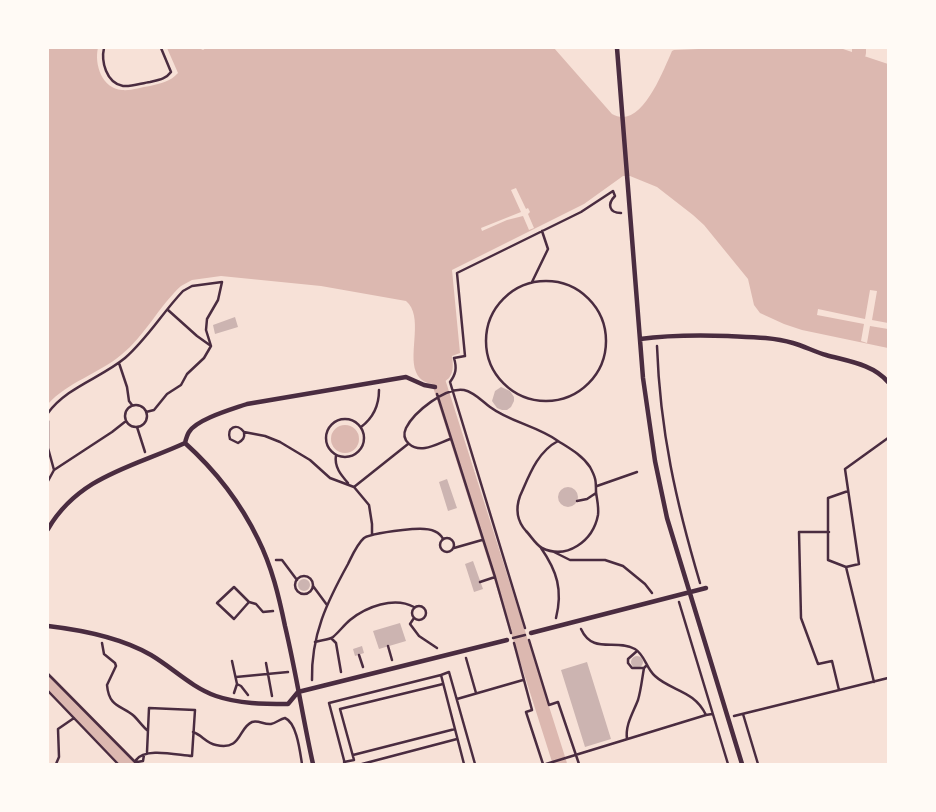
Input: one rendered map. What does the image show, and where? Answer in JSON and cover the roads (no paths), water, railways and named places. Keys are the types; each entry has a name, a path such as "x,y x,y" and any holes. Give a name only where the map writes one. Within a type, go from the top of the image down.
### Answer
{"street":[{"path":"617,48 640,339 647,412 655,461 667,518 742,764"},
{"path":"640,339 703,336 761,338 793,343 824,355 871,369 888,382"},
{"path":"48,529 70,499 91,483 185,443 190,430 212,416 260,402 406,377 424,385 435,387"},
{"path":"185,443 198,455 233,497 251,525 267,561 282,610 313,764"},
{"path":"529,634 704,589"},
{"path":"48,626 103,636 142,651 183,678 217,696 251,703 274,704 288,704 298,692 507,640"}],"waterway":[{"path":"859,48 859,53"},
{"path":"439,383 560,764"},
{"path":"48,682 129,764"}]}
